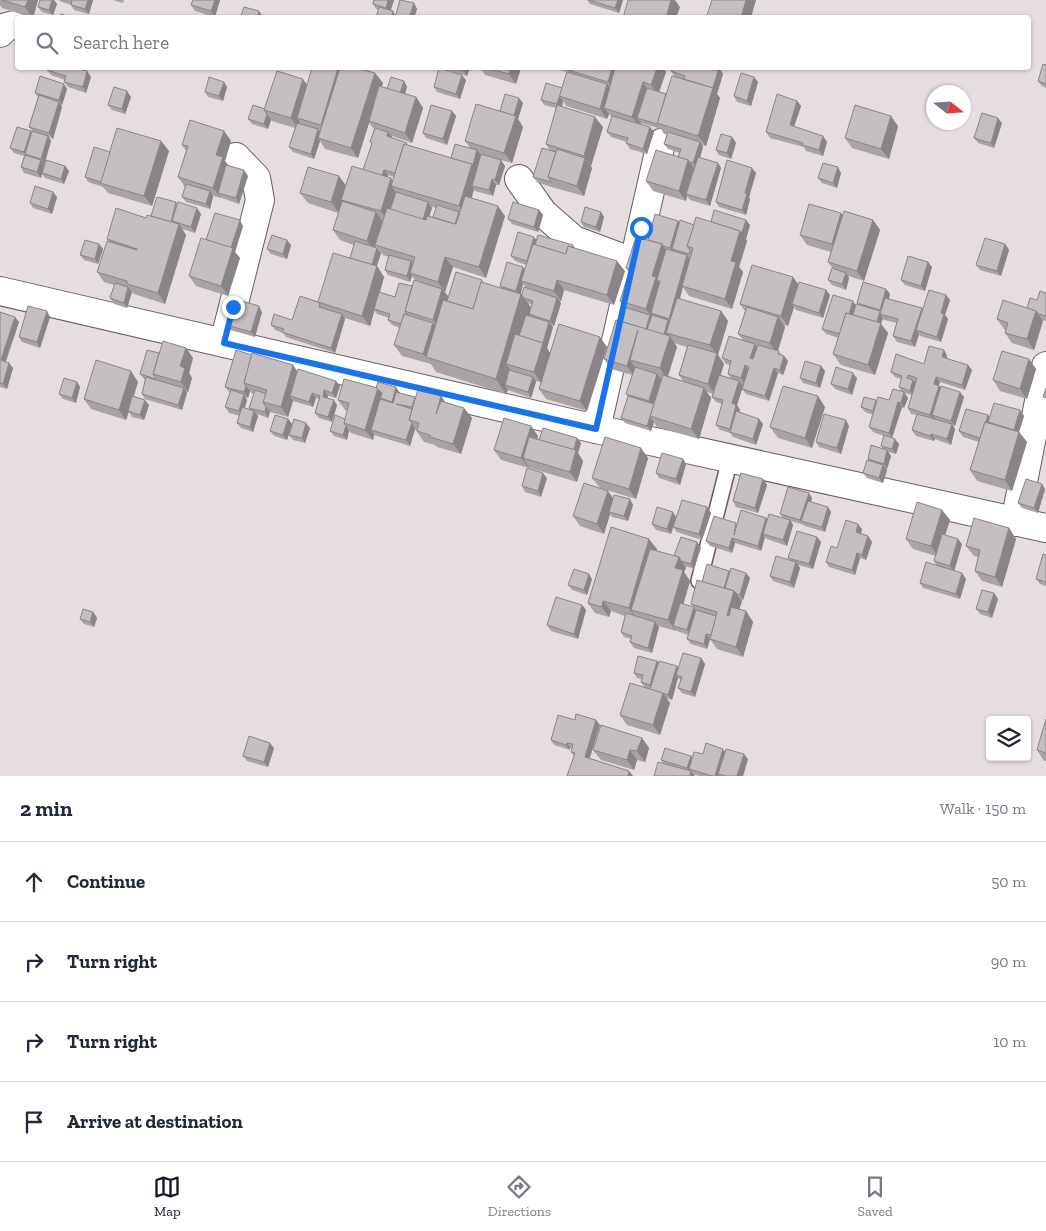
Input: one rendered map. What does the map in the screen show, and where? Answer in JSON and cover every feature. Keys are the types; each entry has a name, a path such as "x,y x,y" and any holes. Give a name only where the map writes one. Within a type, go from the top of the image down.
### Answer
{"street":[{"path":"0,33 6,26 15,24"},
{"path":"596,429 661,143"},
{"path":"224,343 260,200 256,178 236,157"},
{"path":"519,179 543,213 574,240 633,262"},
{"path":"0,291 596,429 1046,528"},
{"path":"1015,522 1046,366"}],"lane":[{"path":"699,581 730,459"}],"building":[{"path":"2,0 28,0 25,7"},
{"path":"40,0 52,0 49,10 38,7"},
{"path":"72,0 88,0 85,9 71,5"},
{"path":"193,0 215,0 211,11 191,5"},
{"path":"374,0 388,0 386,8 373,4"},
{"path":"400,0 414,3 410,15 396,15"},
{"path":"589,0 618,0 615,8"},
{"path":"628,0 671,0 667,15 624,15"},
{"path":"712,0 746,0 742,15 707,15"},
{"path":"244,7 259,11 258,15 241,15"},
{"path":"379,7 393,11 392,15 377,15"},
{"path":"1043,64 1046,65 1046,84 1038,81"},
{"path":"47,70 87,71 83,87 64,82 66,76"},
{"path":"311,70 337,70 321,125 297,118"},
{"path":"339,70 364,70 375,73 351,148 318,138"},
{"path":"438,70 462,75 456,94 434,87"},
{"path":"494,70 510,70 509,74"},
{"path":"568,70 611,70 608,82"},
{"path":"614,70 656,70 651,85 643,82 632,117 604,108"},
{"path":"718,70 713,88 684,79 685,76 671,71"},
{"path":"277,71 303,79 291,118 264,110"},
{"path":"567,72 607,84 600,109 559,96"},
{"path":"741,73 754,77 747,101 734,96"},
{"path":"40,76 64,84 59,100 35,93"},
{"path":"672,76 713,88 698,136 657,123"},
{"path":"209,77 224,82 219,96 205,92"},
{"path":"391,77 404,81 400,93 387,89"},
{"path":"546,83 562,88 557,104 541,100"},
{"path":"379,86 416,97 405,133 369,121"},
{"path":"114,87 127,91 122,109 108,105"},
{"path":"647,88 666,94 657,124 637,118"},
{"path":"505,94 519,98 514,116 500,111"},
{"path":"777,94 797,101 790,125 823,136 819,150 766,132"},
{"path":"39,95 59,102 49,133 29,127"},
{"path":"476,104 516,116 504,153 465,141"},
{"path":"253,105 265,109 267,114 264,124 248,119"},
{"path":"431,105 452,111 443,139 423,133"},
{"path":"557,105 595,117 584,156 546,144"},
{"path":"855,105 891,116 881,149 845,138"},
{"path":"982,113 998,118 991,143 974,138"},
{"path":"612,116 650,127 643,149 626,143 628,138 607,132"},
{"path":"190,120 224,131 216,155 223,157 213,188 178,177 188,146 182,145"},
{"path":"297,123 318,129 311,154 289,147"},
{"path":"17,127 31,131 24,152 10,148"},
{"path":"117,128 161,141 144,196 100,183"},
{"path":"375,128 388,132 387,136 407,143 406,145 404,144 395,173 384,170 382,176 363,170"},
{"path":"32,131 48,136 41,159 25,154"},
{"path":"668,132 700,142 693,163 678,157 681,149 664,144"},
{"path":"721,134 732,137 727,153 716,150"},
{"path":"404,144 472,164 459,206 391,186"},
{"path":"455,144 477,150 473,165 451,158"},
{"path":"94,147 110,152 101,182 85,177"},
{"path":"542,148 556,152 548,177 551,182 533,177"},
{"path":"557,149 585,158 577,186 548,177"},
{"path":"656,150 688,160 679,191 646,181"},
{"path":"481,154 501,160 495,180 492,179 489,190 472,186"},
{"path":"25,155 41,160 37,172 21,167"},
{"path":"698,157 718,163 706,200 686,194"},
{"path":"46,160 65,166 61,179 42,173"},
{"path":"727,160 752,168 742,210 716,202"},
{"path":"823,163 838,167 833,183 818,178"},
{"path":"226,165 244,170 236,198 218,193"},
{"path":"352,166 391,178 381,211 341,200"},
{"path":"308,167 339,176 331,202 300,193"},
{"path":"186,184 210,191 206,204 182,197"},
{"path":"35,186 53,192 48,209 30,203"},
{"path":"396,192 428,202 423,220 390,210"},
{"path":"465,196 498,206 479,267 445,257 438,282 410,273 415,257 375,245 387,208 426,220 427,216 456,224"},
{"path":"157,197 176,202 171,222 151,216"},
{"path":"342,201 376,212 367,241 333,230"},
{"path":"178,202 197,208 191,227 172,221"},
{"path":"513,202 539,210 534,227 508,219"},
{"path":"809,204 841,213 832,244 800,235"},
{"path":"437,205 459,212 455,224 433,217"},
{"path":"585,207 601,212 596,227 581,222"},
{"path":"116,208 146,218 147,215 179,224 158,293 127,284 127,281 97,272 107,241 137,250 107,239"},
{"path":"714,210 746,220 742,233 711,222"},
{"path":"844,211 873,220 857,271 828,262"},
{"path":"215,213 240,220 231,248 206,240"},
{"path":"655,214 678,221 670,248 648,240"},
{"path":"696,217 740,231 731,261 736,262 725,299 682,286 693,248 687,246"},
{"path":"680,220 694,225 687,246 690,250 689,254 672,249"},
{"path":"518,232 534,237 527,261 511,256"},
{"path":"272,235 287,240 283,254 267,249"},
{"path":"538,235 573,245 572,247 568,246 566,254 535,245"},
{"path":"636,237 662,244 652,276 656,277 646,309 620,301 630,269 626,268"},
{"path":"201,238 233,248 221,286 189,276"},
{"path":"985,238 1005,244 997,271 976,265"},
{"path":"85,240 99,244 95,259 80,255"},
{"path":"355,241 377,248 372,265 350,258"},
{"path":"533,244 566,254 568,246 617,261 607,295 557,280 554,291 521,281"},
{"path":"666,249 687,255 669,319 651,313 660,281 657,279"},
{"path":"333,253 377,266 362,316 318,302"},
{"path":"389,255 411,261 407,276 385,270"},
{"path":"908,256 928,262 921,286 901,280"},
{"path":"507,262 523,267 516,291 500,286"},
{"path":"752,265 793,277 781,316 740,304"},
{"path":"832,268 846,273 842,284 828,280"},
{"path":"456,272 482,280 473,309 447,301"},
{"path":"414,280 442,289 433,320 405,311"},
{"path":"481,282 521,294 496,379 426,357 443,300 473,309"},
{"path":"799,282 826,290 819,313 792,304"},
{"path":"863,282 886,289 880,310 857,303"},
{"path":"115,283 128,287 124,303 110,298"},
{"path":"399,283 412,286 405,311 406,315 404,314 401,324 388,320 390,314 374,309 379,292 395,297"},
{"path":"524,287 557,298 550,321 529,314 533,301 524,298 522,295"},
{"path":"929,290 946,295 941,313 944,314 937,337 916,330"},
{"path":"1040,291 1046,293 1045,316 1027,308 1030,298 1037,300"},
{"path":"833,295 853,301 849,314 846,313 840,334 822,329"},
{"path":"300,296 318,302 319,307 342,314 331,348 282,332 284,329 271,325 274,314 292,320"},
{"path":"677,298 721,311 710,345 666,333"},
{"path":"885,298 922,308 911,341 893,336 898,319 880,314"},
{"path":"235,299 259,306 251,332 227,325"},
{"path":"1003,300 1036,311 1027,339 1005,333 1008,323 997,319"},
{"path":"856,304 880,311 877,322 853,315"},
{"path":"28,306 47,311 37,342 19,337"},
{"path":"624,307 650,315 646,329 620,321"},
{"path":"747,307 778,317 770,343 738,334"},
{"path":"0,312 15,317 1,360 9,363 3,384 0,383"},
{"path":"846,313 881,323 868,365 833,354"},
{"path":"404,314 433,323 423,354 394,345"},
{"path":"526,315 549,322 543,343 519,336"},
{"path":"652,315 668,320 664,335 647,330"},
{"path":"616,320 670,336 660,368 630,360 638,330 627,366 604,359"},
{"path":"559,324 600,337 580,401 539,389"},
{"path":"515,334 543,343 534,372 506,364"},
{"path":"729,336 755,344 750,358 753,359 758,345 779,351 778,354 784,356 780,370 774,368 765,396 742,389 749,367 745,365 741,378 728,374 731,361 722,358"},
{"path":"163,341 186,348 180,366 185,368 181,382 153,374"},
{"path":"688,345 717,353 708,384 679,375"},
{"path":"929,346 944,350 942,357 968,365 962,385 936,377 934,384 939,386 930,415 908,408 917,378 908,375 907,378 913,380 910,391 899,387 902,376 891,372 896,354 924,364"},
{"path":"147,350 159,353 153,374 156,379 140,374"},
{"path":"236,350 252,355 244,383 246,386 244,392 225,387"},
{"path":"1002,351 1029,359 1020,389 993,380"},
{"path":"252,353 293,365 281,407 263,402 267,390 244,383"},
{"path":"96,360 131,371 119,410 84,399"},
{"path":"805,361 821,366 816,383 800,378"},
{"path":"635,367 657,374 649,401 626,394"},
{"path":"836,367 853,373 848,389 831,384"},
{"path":"298,369 336,381 332,393 324,390 323,397 334,400 328,417 315,413 320,396 312,393 309,402 290,396"},
{"path":"509,370 533,377 528,392 505,385"},
{"path":"663,375 704,388 691,429 650,416"},
{"path":"719,375 739,381 732,403 736,405 730,429 716,425 723,400 712,397"},
{"path":"146,377 184,388 178,405 142,394"},
{"path":"64,378 77,382 72,398 59,394"},
{"path":"344,379 378,388 365,430 344,423 349,403 338,400"},
{"path":"378,382 396,387 392,402 380,398 382,393 376,388"},
{"path":"783,386 818,396 805,438 770,427"},
{"path":"941,386 960,392 951,421 932,415"},
{"path":"418,389 441,396 436,414 441,401 464,408 453,444 417,431 419,423 409,420"},
{"path":"893,389 904,392 901,403 898,402 889,433 869,427 878,397 889,400"},
{"path":"231,390 244,394 239,411 225,407"},
{"path":"255,390 266,394 263,402 266,407 265,412 249,408"},
{"path":"396,392 415,397 412,407 396,404 412,409 409,420 412,423 406,440 371,430 380,399 393,403"},
{"path":"132,396 145,400 140,415 128,411"},
{"path":"628,396 654,404 647,426 621,418"},
{"path":"864,397 876,400 873,411 861,407"},
{"path":"994,403 1020,410 1014,430 988,422"},
{"path":"242,407 254,411 250,427 237,423"},
{"path":"966,409 988,415 980,438 959,431"},
{"path":"736,411 759,419 753,439 730,432"},
{"path":"824,414 846,420 837,448 816,442"},
{"path":"917,414 952,424 947,439 912,430"},
{"path":"275,415 288,419 283,435 270,431"},
{"path":"335,415 345,419 344,423 346,426 343,435 330,431"},
{"path":"504,418 531,426 521,458 494,450"},
{"path":"294,419 306,423 302,438 289,435"},
{"path":"985,422 1019,432 1005,480 970,470"},
{"path":"543,428 577,438 574,450 539,440"},
{"path":"884,435 895,439 892,449 881,446"},
{"path":"529,437 576,450 570,472 523,458"},
{"path":"605,437 641,448 629,489 592,478"},
{"path":"871,445 887,450 884,464 868,459"},
{"path":"662,453 683,459 676,479 656,473"},
{"path":"867,460 883,465 879,478 863,473"},
{"path":"527,468 543,473 538,491 522,486"},
{"path":"741,473 763,479 755,508 733,501"},
{"path":"1026,479 1042,484 1034,508 1018,503"},
{"path":"584,483 608,491 597,524 573,516"},
{"path":"788,487 809,493 800,520 780,514"},
{"path":"614,495 630,499 624,516 609,512"},
{"path":"682,500 707,507 699,534 673,527"},
{"path":"808,501 828,507 822,527 801,521"},
{"path":"917,502 942,510 931,546 906,539"},
{"path":"657,507 673,512 667,529 652,524"},
{"path":"741,510 766,518 758,546 732,538 729,548 706,541 714,516 736,523 734,535"},
{"path":"769,514 790,520 783,540 763,534"},
{"path":"974,518 1009,528 995,577 975,571 980,550 966,546"},
{"path":"846,520 858,524 856,532 868,536 862,555 857,553 852,570 826,562 831,546 837,548"},
{"path":"611,527 649,539 629,608 603,601 602,607 588,603"},
{"path":"797,531 817,537 809,564 788,558"},
{"path":"942,534 958,539 950,566 934,561"},
{"path":"681,537 697,542 691,564 681,561 679,557 674,556"},
{"path":"650,549 679,557 675,568 683,570 668,620 631,610"},
{"path":"1043,554 1046,555 1046,582 1036,579"},
{"path":"776,556 796,562 790,582 770,576"},
{"path":"926,562 962,573 956,594 920,583"},
{"path":"707,564 729,571 724,588 702,582"},
{"path":"731,568 746,573 740,595 725,588"},
{"path":"574,569 589,574 584,590 568,585"},
{"path":"697,580 734,591 727,615 729,616 731,607 746,611 736,647 710,639 717,612 691,604"},
{"path":"982,590 994,593 988,612 976,609"},
{"path":"556,597 582,605 574,634 547,625"},
{"path":"680,603 694,607 687,630 673,626"},
{"path":"83,609 93,612 90,622 80,619"},
{"path":"696,610 716,616 711,635 706,634 704,644 687,639"},
{"path":"626,613 655,622 648,648 630,642 632,636 621,632"},
{"path":"683,653 701,658 691,692 678,688 682,677 676,675"},
{"path":"638,656 657,661 650,685 641,682 643,675 634,673"},
{"path":"659,661 677,666 668,695 650,689"},
{"path":"630,683 663,693 653,725 620,715"},
{"path":"576,714 596,720 585,757 629,771 628,776 567,776 575,753 571,752 573,744 567,743 566,745 551,740 558,715 575,720"},
{"path":"1046,719 1046,753 1037,750"},
{"path":"601,725 642,738 637,751 630,750 627,760 593,750"},
{"path":"249,736 270,743 264,762 243,756"},
{"path":"706,743 723,749 715,776 689,769 694,752 703,754"},
{"path":"665,748 691,756 687,768 661,760"},
{"path":"726,749 744,754 737,776 718,774"},
{"path":"658,762 691,771 690,776 654,776"}],"route":[{"path":"233,307 224,343 596,429 641,228"}]}
